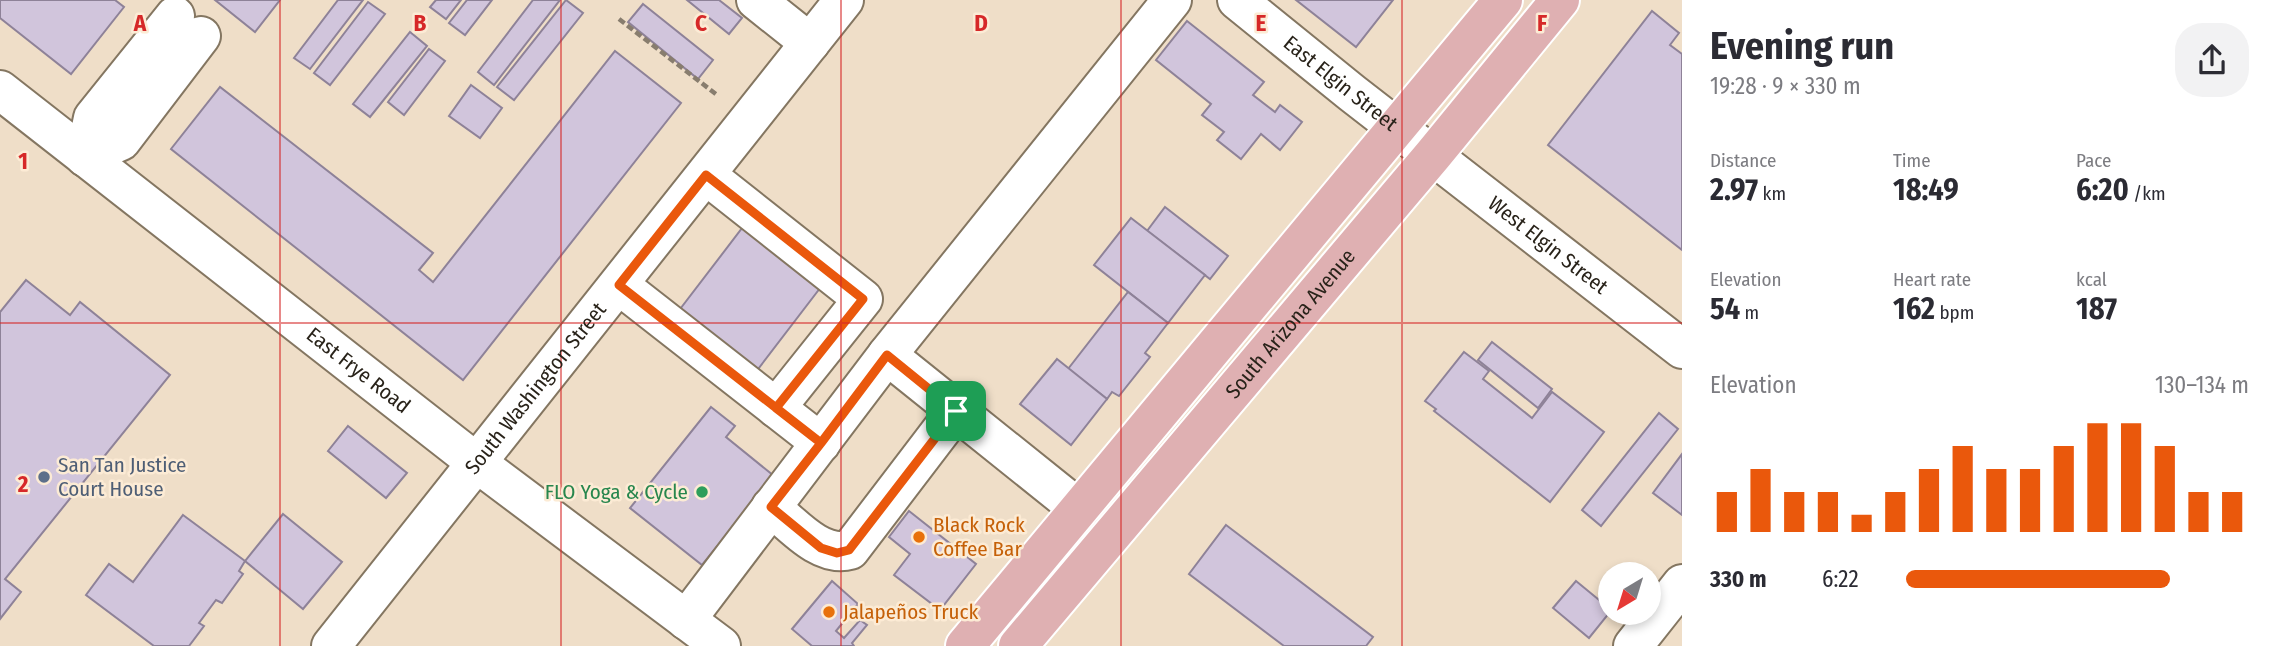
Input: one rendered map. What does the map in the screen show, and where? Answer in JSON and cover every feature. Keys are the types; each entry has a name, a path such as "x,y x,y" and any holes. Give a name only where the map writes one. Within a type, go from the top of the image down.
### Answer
{"main road":[{"name":"South Arizona Avenue","path":"1018,646 1415,141 1503,0"},
{"name":"South Arizona Avenue","path":"966,645 1283,261 1415,141 1560,0"},
{"path":"1026,573 1058,598"}],"street":[{"path":"756,0 810,43"},
{"name":"South Washington Street","path":"331,646 844,0"},
{"path":"686,620 887,355 1172,0"},
{"name":"East Elgin Street","path":"1237,0 1415,141"},
{"path":"85,157 93,118 188,26"},
{"name":"East Frye Road","path":"0,90 477,463 721,646"},
{"name":"West Elgin Street","path":"1415,141 1682,349"},
{"path":"706,175 863,299 776,408"},
{"path":"619,285 821,443"},
{"path":"887,355 1079,509"},
{"path":"771,507 821,548 837,553 849,550 956,411"},
{"path":"1633,646 1682,584"}],"path":[{"path":"619,19 717,95"}],"building":[{"path":"0,0 115,0 124,7 71,74 0,18"},
{"path":"215,0 280,0 255,32"},
{"path":"338,0 363,0 310,69 294,58"},
{"path":"436,0 461,0 446,19 430,7"},
{"path":"467,0 492,0 465,35 449,23"},
{"path":"533,0 560,0 494,85 478,72"},
{"path":"566,0 583,13 514,100 497,87"},
{"path":"687,0 719,0 742,18 729,34"},
{"path":"1296,0 1393,0 1356,47"},
{"path":"368,2 385,14 330,85 314,73"},
{"path":"643,4 713,60 698,79 628,22"},
{"path":"1652,11 1679,33 1670,45 1682,54 1682,250 1548,145"},
{"path":"1187,21 1264,82 1253,95 1275,112 1280,105 1302,122 1280,150 1261,134 1241,159 1217,140 1224,132 1202,115 1211,104 1156,60"},
{"path":"410,32 427,46 370,117 353,104"},
{"path":"429,49 445,61 404,115 388,102"},
{"path":"615,51 681,103 463,380 171,149 220,87 433,253 419,270 433,282"},
{"path":"471,85 502,108 480,138 449,116"},
{"path":"1165,207 1228,256 1210,279 1147,231"},
{"path":"1131,218 1205,275 1168,323 1094,265"},
{"path":"749,219 827,279 752,377 674,317"},
{"name":"San Tan Justice Court House","path":"26,280 70,315 80,302 170,375 5,579 21,592 0,619 0,312"},
{"path":"1128,292 1168,323 1145,353 1150,357 1119,396 1112,392 1107,399 1068,369"},
{"path":"1492,342 1552,389 1538,408 1478,360"},
{"path":"1464,352 1489,371 1483,379 1532,418 1552,392 1604,432 1550,502 1434,411 1436,409 1425,401"},
{"path":"1057,359 1107,399 1071,445 1020,404"},
{"name":"FLO Yoga & Cycle","path":"711,407 735,426 726,437 774,476 702,565 630,508"},
{"path":"1659,413 1678,429 1601,526 1582,510"},
{"path":"348,426 407,473 386,498 328,451"},
{"path":"1682,454 1682,515 1653,493"},
{"path":"909,511 976,564 940,610 894,575 910,554 889,537"},
{"path":"283,514 342,562 303,609 245,561"},
{"path":"183,515 245,561 239,571 243,574 222,603 216,600 199,623 204,626 189,646 154,646 86,595 109,564 133,582"},
{"path":"1226,525 1373,637 1366,646 1284,646 1189,574"},
{"name":"Jalapeños Truck","path":"832,581 858,604 836,631 844,638 860,620 867,625 852,643 854,646 812,646 792,629"},
{"path":"1576,581 1598,599 1600,625 1589,638 1553,608"}],"place":[{"name":"San Tan Justice Court House","path":"44,477"},
{"name":"FLO Yoga & Cycle","path":"702,492"},
{"name":"Black Rock Coffee Bar","path":"919,537"},
{"name":"Jalapeños Truck","path":"829,612"}],"route":[{"path":"956,411 849,550 837,553 821,548 771,507 821,443 776,408 863,299 706,175 619,285 776,408 821,443 887,355 956,411"}]}
